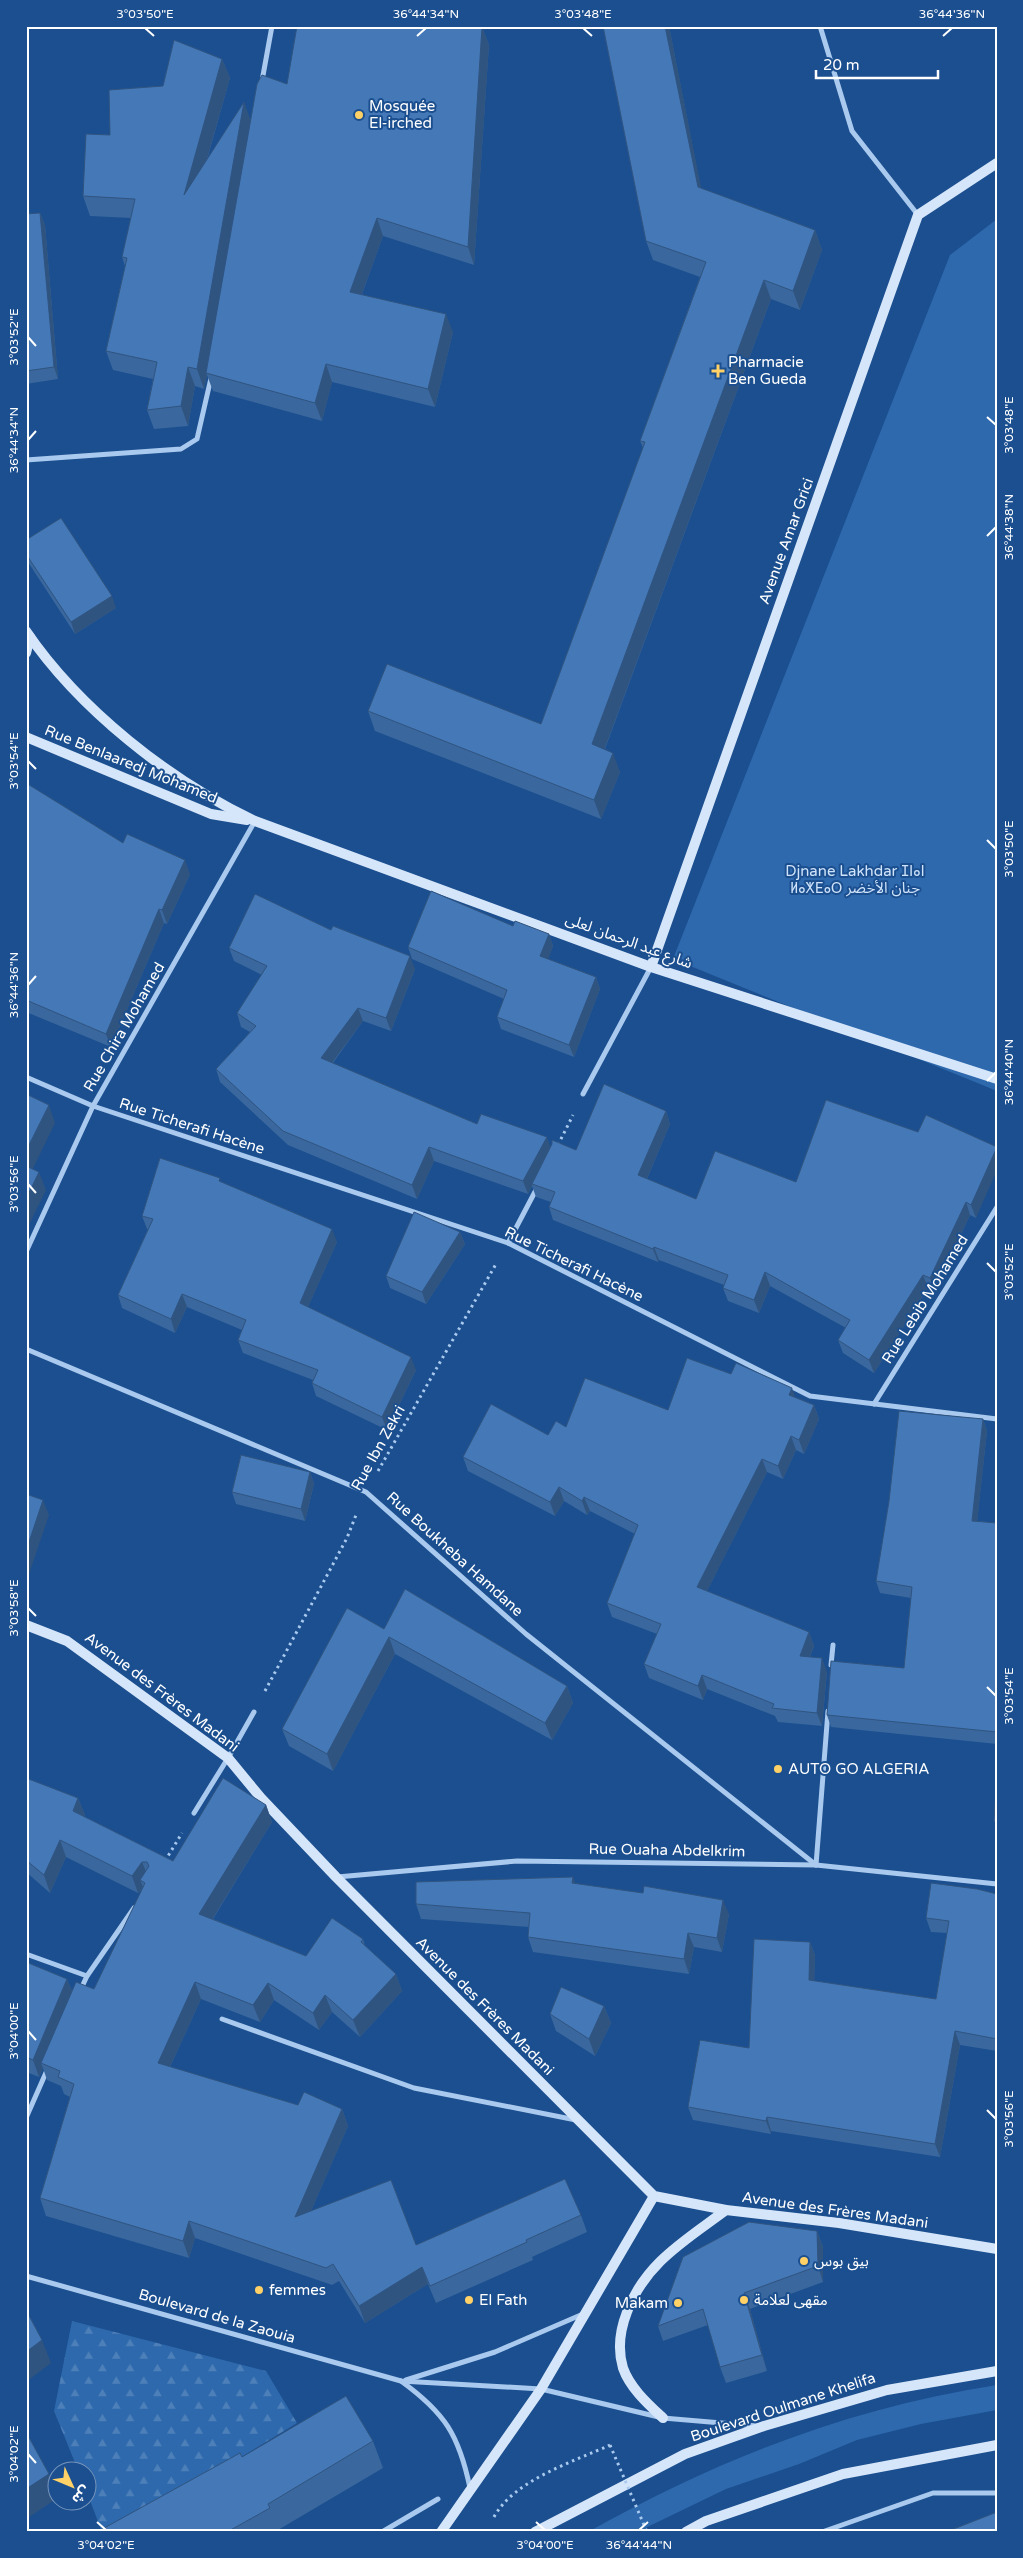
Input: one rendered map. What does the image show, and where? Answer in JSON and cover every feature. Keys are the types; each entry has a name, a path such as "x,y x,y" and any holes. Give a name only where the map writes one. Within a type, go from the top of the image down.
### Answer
{"street":[{"path":"262,85 271,26"},
{"path":"820,26 852,131 918,215 997,163"},
{"name":"Avenue Amar Grici","path":"651,967 918,215"},
{"path":"26,460 181,449 197,439 213,367"},
{"path":"26,653 28,634"},
{"path":"28,634 71,685 116,729 166,768 226,807 255,820"},
{"name":"Rue Benlaaredj Mohamed","path":"26,737 211,814 255,820"},
{"name":"شارع عبد الرحمان لعلى","path":"255,820 651,967 997,1078"},
{"name":"Rue Chira Mohamed","path":"26,1252 93,1106 255,820"},
{"path":"583,1094 651,967"},
{"name":"Rue Ticherafi Hacène","path":"26,1077 93,1106 508,1243 810,1396 997,1419"},
{"path":"508,1243 553,1155"},
{"name":"Rue Lebib Mohamed","path":"874,1404 997,1207"},
{"name":"Rue Boukheba Hamdane","path":"26,1349 366,1492 526,1634 816,1865"},
{"name":"Avenue des Frères Madani","path":"26,1625 67,1641 228,1758 262,1798 336,1877 654,2196 726,2210 839,2222 997,2249"},
{"path":"831,1674 833,1645"},
{"path":"816,1865 828,1703"},
{"path":"194,1813 254,1712"},
{"name":"Rue Ouaha Abdelkrim","path":"336,1877 517,1861 816,1865 997,1884"},
{"path":"79,1993 87,1976 151,1883"},
{"path":"26,1954 87,1976"},
{"path":"222,2019 414,2088 577,2120"},
{"path":"26,2118 49,2065"},
{"path":"441,2532 541,2388 654,2196"},
{"path":"663,2418 637,2392 624,2369 619,2350 620,2328 643,2278 666,2255 726,2210"},
{"name":"Boulevard de la Zaouia","path":"26,2276 401,2381"},
{"path":"401,2381 495,2352 585,2313"},
{"name":"Boulevard Oulmane Khelifa","path":"535,2532 685,2454 764,2426 887,2390 997,2372"},
{"path":"401,2381 541,2388 663,2418 764,2426"},
{"path":"401,2381 428,2401 449,2426 464,2456 470,2488"},
{"path":"686,2532 706,2521 843,2474 997,2445"},
{"path":"822,2532 933,2493 997,2493"},
{"path":"382,2532 438,2499"}],"path":[{"path":"553,1155 583,1094"},
{"name":"Rue Ibn Zekri","path":"254,1712 347,1538 366,1492 508,1243"},
{"path":"151,1883 194,1813"},
{"path":"494,2517 501,2504 525,2485 610,2444 647,2532"}],"green space":[{"name":"Djnane Lakhdar ⵊⵏⴰⵏ ⵍⴰⵅⴹⴰⵔ جنان الأخضر","path":"997,219 997,1091 673,959 950,255"},
{"path":"72,2321 266,2371 297,2423 119,2532 102,2532 94,2510 98,2510 98,2460 74,2460 54,2411"},
{"path":"997,2385 997,2410 921,2424 857,2440 799,2464 726,2489 637,2532 588,2532 686,2481 786,2440 837,2422 889,2407"}],"building":[{"path":"297,26 482,27 468,247 377,218 350,292 446,314 428,389 326,364 315,403 206,373 257,84 262,75 287,84"},
{"path":"603,26 665,26 698,187 815,230 793,291 764,280 592,744 613,753 594,800 368,711 387,664 541,724 645,442 640,441 706,262 646,241"},
{"path":"174,40 222,59 184,195 244,102 197,369 188,367 181,406 147,410 157,362 106,351 127,258 122,257 135,199 83,196 86,134 110,135 109,90 163,86"},
{"path":"40,213 54,367 26,371 26,214"},
{"path":"61,518 112,596 71,622 26,554 26,540"},
{"path":"26,783 123,843 127,834 185,860 162,910 159,909 106,1034 26,1000"},
{"path":"431,891 513,926 515,921 549,934 540,956 596,977 569,1045 497,1017 507,990 408,947"},
{"path":"255,894 331,930 333,926 410,956 386,1018 358,1008 321,1058 477,1124 481,1114 547,1137 523,1181 429,1147 412,1185 283,1131 216,1069 256,1026 237,1013 267,966 229,948"},
{"path":"604,1084 666,1111 638,1175 696,1199 715,1151 796,1182 826,1100 918,1132 926,1115 997,1147 971,1205 966,1202 930,1278 923,1275 869,1360 838,1340 850,1320 765,1272 754,1300 723,1288 728,1275 654,1247 653,1249 549,1207 555,1192 532,1184 552,1144 552,1140 576,1150"},
{"path":"26,1094 49,1105 26,1151"},
{"path":"160,1158 220,1178 219,1181 332,1229 300,1303 411,1357 382,1417 312,1383 318,1370 238,1340 246,1320 182,1294 171,1319 118,1295 153,1219 142,1216"},
{"path":"26,1166 39,1172 26,1199"},
{"path":"414,1212 460,1232 422,1292 386,1276"},
{"path":"687,1358 731,1374 736,1363 792,1388 789,1395 814,1405 799,1440 791,1436 778,1466 762,1459 697,1587 809,1632 800,1656 822,1658 817,1713 772,1708 774,1704 702,1675 698,1686 644,1664 661,1624 607,1603 638,1525 584,1497 582,1501 559,1487 550,1502 463,1457 491,1404 548,1435 556,1421 566,1427 585,1378 668,1410"},
{"path":"899,1411 983,1419 972,1521 997,1523 997,1732 827,1715 831,1661 904,1668 912,1587 876,1581 889,1501"},
{"path":"241,1455 310,1472 301,1509 232,1492"},
{"path":"26,1494 43,1500 26,1551"},
{"path":"405,1589 567,1686 545,1723 389,1637 327,1754 282,1729 347,1608 384,1629"},
{"path":"997,1770 997,1822 994,1821"},
{"path":"26,1778 78,1798 73,1811 173,1861 223,1778 266,1805 199,1914 306,1956 332,1918 363,1939 361,1942 396,1974 353,2020 325,1995 313,2013 268,1983 253,2005 195,1982 158,2063 298,2105 304,2092 342,2109 295,2217 391,2180 416,2245 565,2179 581,2215 430,2286 422,2267 359,2306 333,2264 326,2268 189,2221 183,2241 40,2198 74,2084 58,2077 60,2071 41,2063 76,1982 94,1989 145,1883 140,1880 149,1866 147,1862 142,1862 132,1876 60,1840 44,1875 26,1860"},
{"path":"573,1877 572,1883 643,1893 644,1886 723,1900 717,1938 688,1933 684,1959 528,1937 530,1913 416,1904 416,1882"},
{"path":"931,1883 977,1889 997,1894 997,2039 955,2031 935,2144 767,2117 766,2121 688,2107 700,2040 749,2048 754,1939 810,1942 809,1980 936,1999 949,1921 926,1918"},
{"path":"26,1962 67,1979 33,2060 26,2057"},
{"path":"561,1987 604,2006 589,2039 550,2014"},
{"path":"749,2222 817,2231 818,2266 744,2293 762,2355 720,2367 703,2309 658,2326 683,2257"},
{"path":"26,2310 42,2340 26,2352"},
{"path":"346,2396 373,2441 268,2504 270,2508 227,2532 97,2532 240,2453 242,2457"},
{"path":"26,2432 48,2475 26,2489"},
{"path":"997,2512 997,2532 946,2532"}],"place":[{"name":"Mosquée El-irched","path":"359,115"},
{"name":"Pharmacie Ben Gueda","path":"718,371"},
{"name":"AUTO GO ALGERIA","path":"778,1769"},
{"name":"بيق بوس","path":"804,2261"},
{"name":"femmes","path":"259,2290"},
{"name":"El Fath","path":"469,2300"},
{"name":"مقهى لعلامة","path":"744,2300"},
{"name":"Makam","path":"678,2303"}]}
